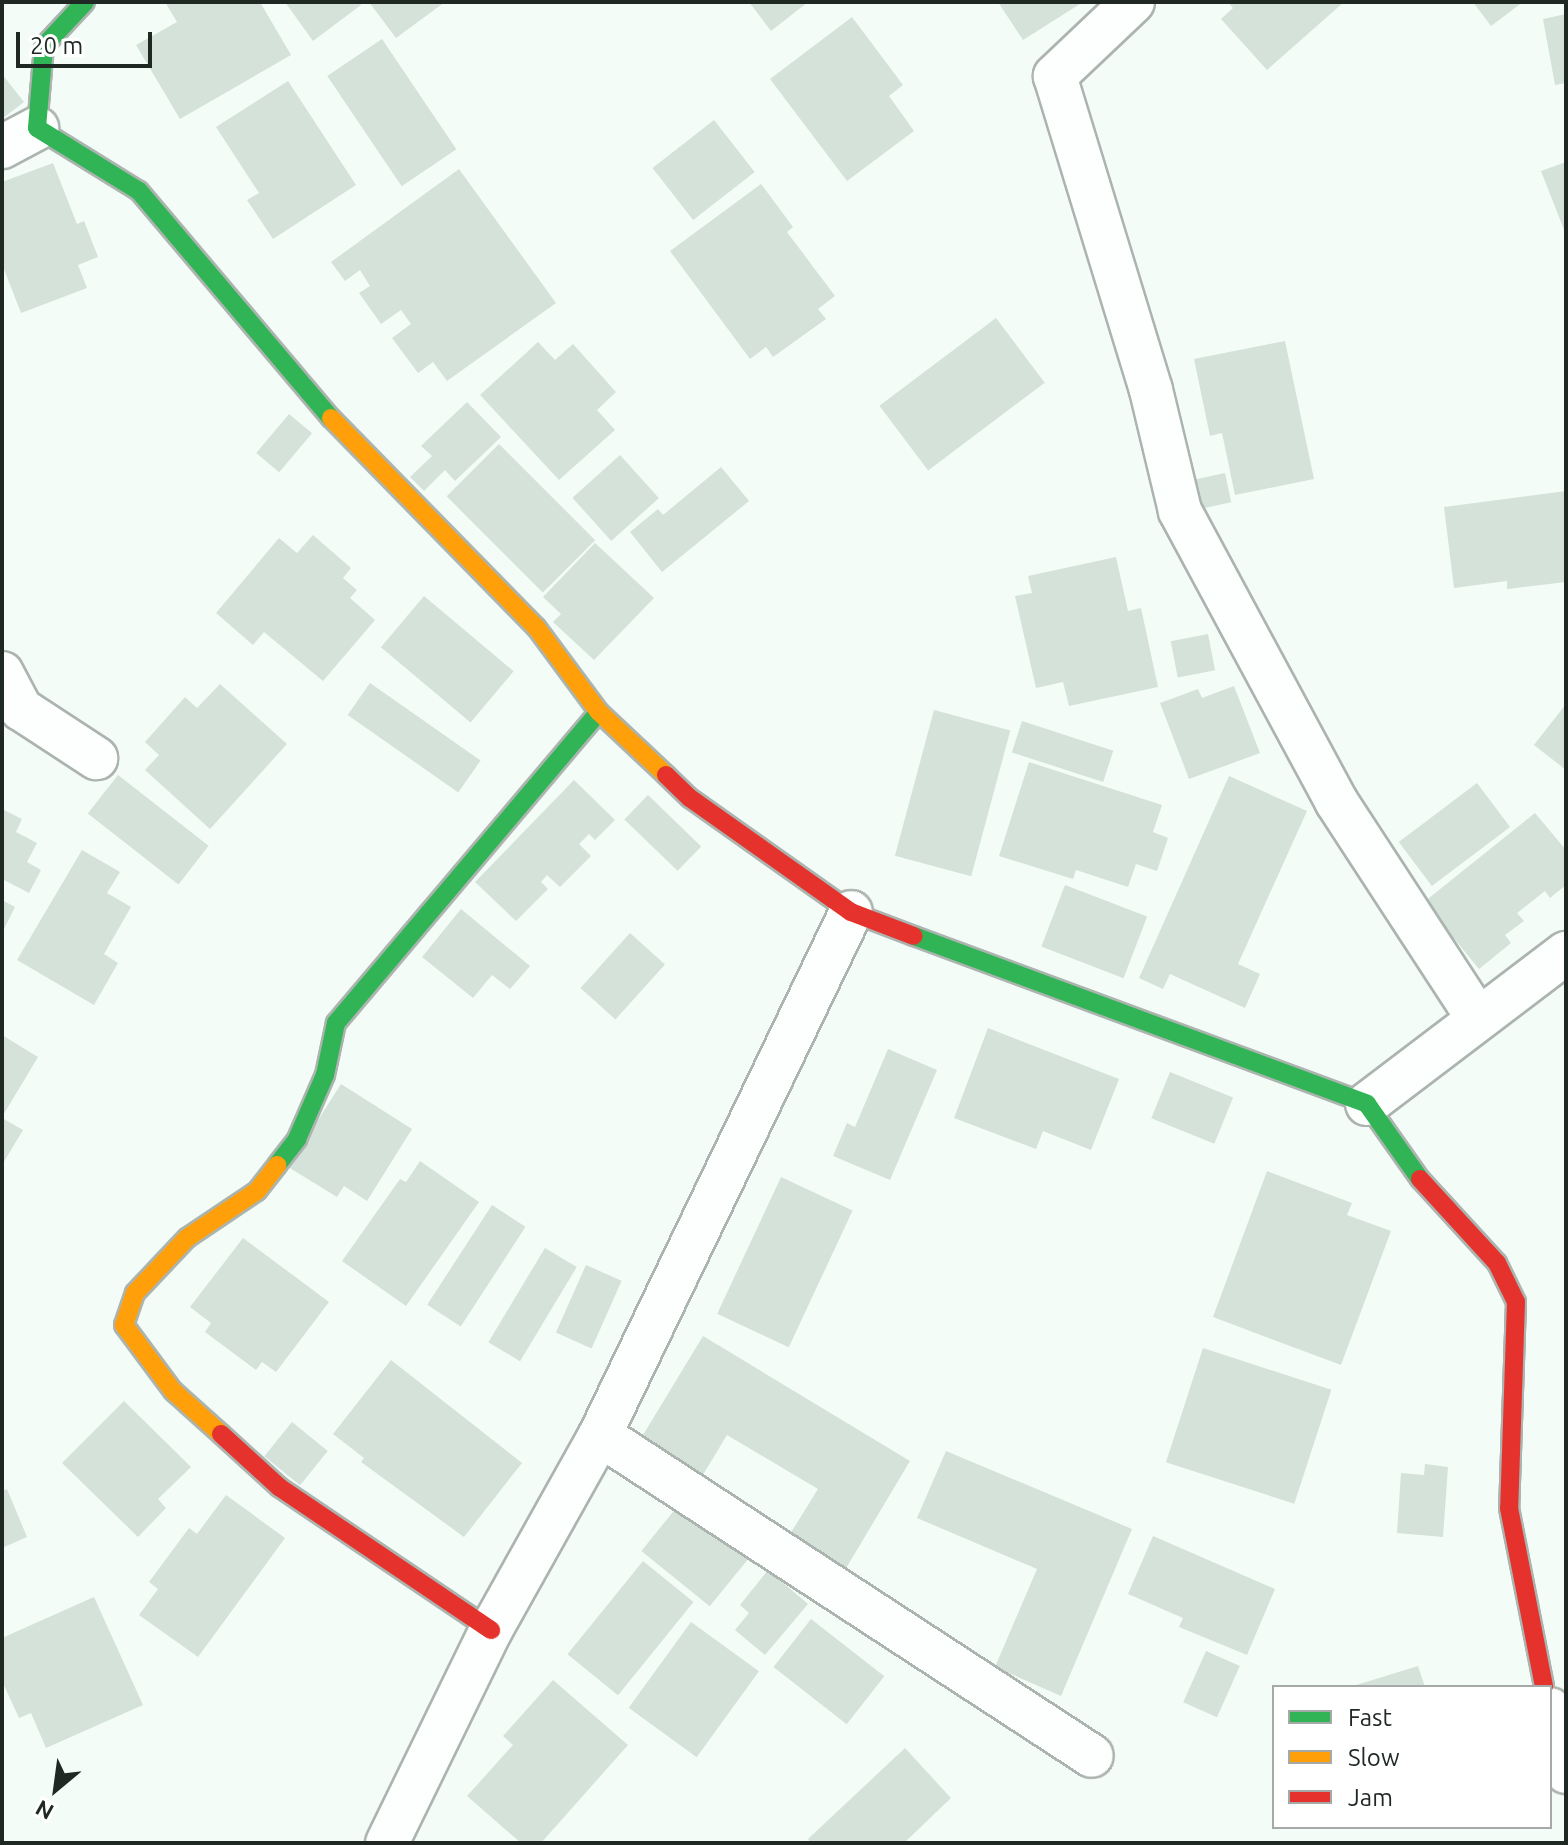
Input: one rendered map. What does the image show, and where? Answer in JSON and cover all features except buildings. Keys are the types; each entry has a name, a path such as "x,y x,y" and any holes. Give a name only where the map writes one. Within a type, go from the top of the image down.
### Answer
{"street":[{"path":"85,2 44,46 20,138 139,191 323,409 536,627 599,712 690,798 851,912 1367,1104 1437,1203 1497,1263 1516,1302 1518,1348 1509,1508 1544,1685"},
{"path":"1133,2 1055,76 1151,390 1180,511 1336,801 1478,1019"},
{"path":"2,673 21,709 96,758"},
{"path":"491,1630 279,1487 173,1391 124,1325 135,1293 187,1238 257,1191 297,1139 325,1075 336,1023 599,712"},
{"path":"387,1843 491,1630 600,1435 851,912"},
{"path":"1367,1104 1566,953"},
{"path":"600,1435 1092,1756"},
{"path":"1552,1717 1566,1772"}],"traffic: fast":[{"path":"85,2 44,46 37,128 139,191 331,418"},
{"path":"277,1165 297,1139 325,1075 336,1023 599,712"},
{"path":"914,936 1367,1104 1420,1179"}],"traffic: slow":[{"path":"331,418 536,627 599,712 666,775"},
{"path":"221,1434 173,1391 124,1325 135,1293 187,1238 257,1191 277,1165"}],"traffic: jam":[{"path":"666,775 690,798 851,912 914,936"},
{"path":"1420,1179 1497,1263 1516,1302 1509,1508 1544,1685"},
{"path":"221,1434 279,1487 491,1630"}]}
